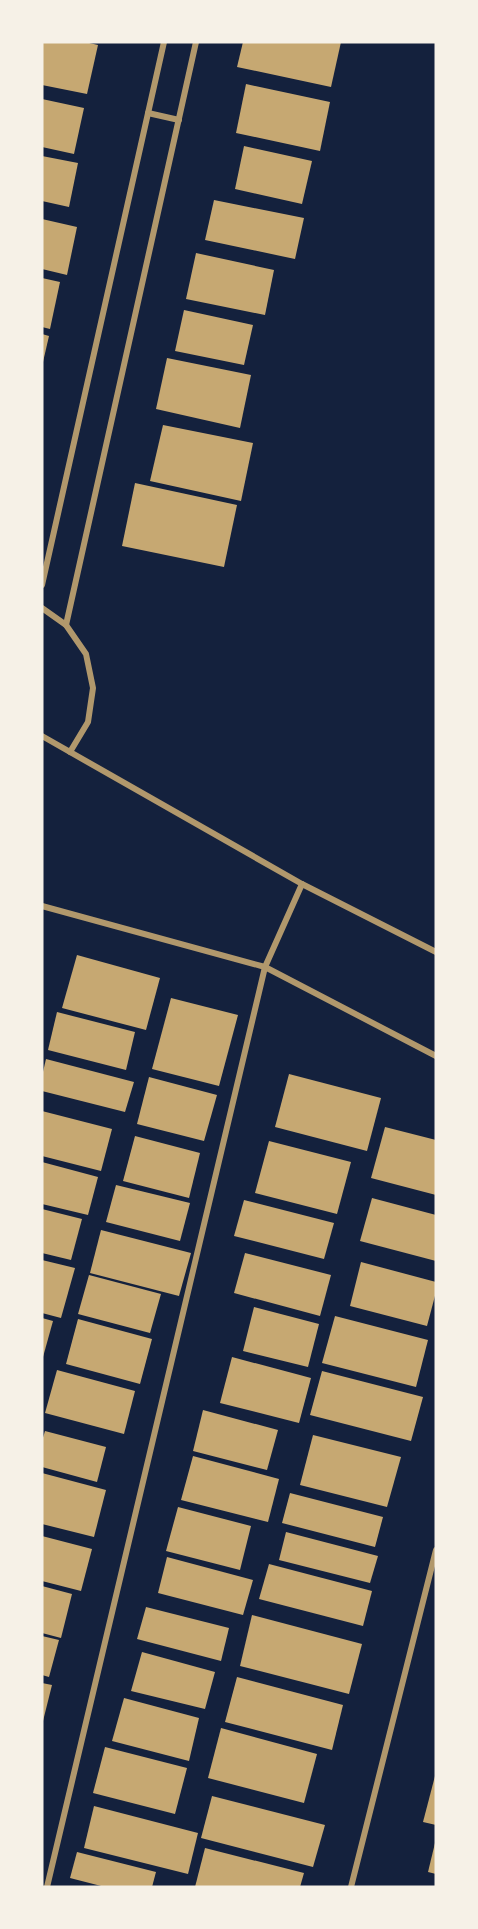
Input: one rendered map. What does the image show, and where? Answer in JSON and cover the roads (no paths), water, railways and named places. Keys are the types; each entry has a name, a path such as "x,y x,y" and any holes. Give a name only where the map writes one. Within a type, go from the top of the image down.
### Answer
{"street":[{"path":"42,585 164,42"},
{"path":"66,625 196,42"},
{"path":"148,113 179,120"},
{"path":"42,608 66,625 86,654 93,688 88,722 70,752"},
{"path":"42,736 302,884 436,952"},
{"path":"47,1887 265,967 302,884"},
{"path":"42,906 265,967 436,1056"},
{"path":"351,1887 436,1550"}]}
